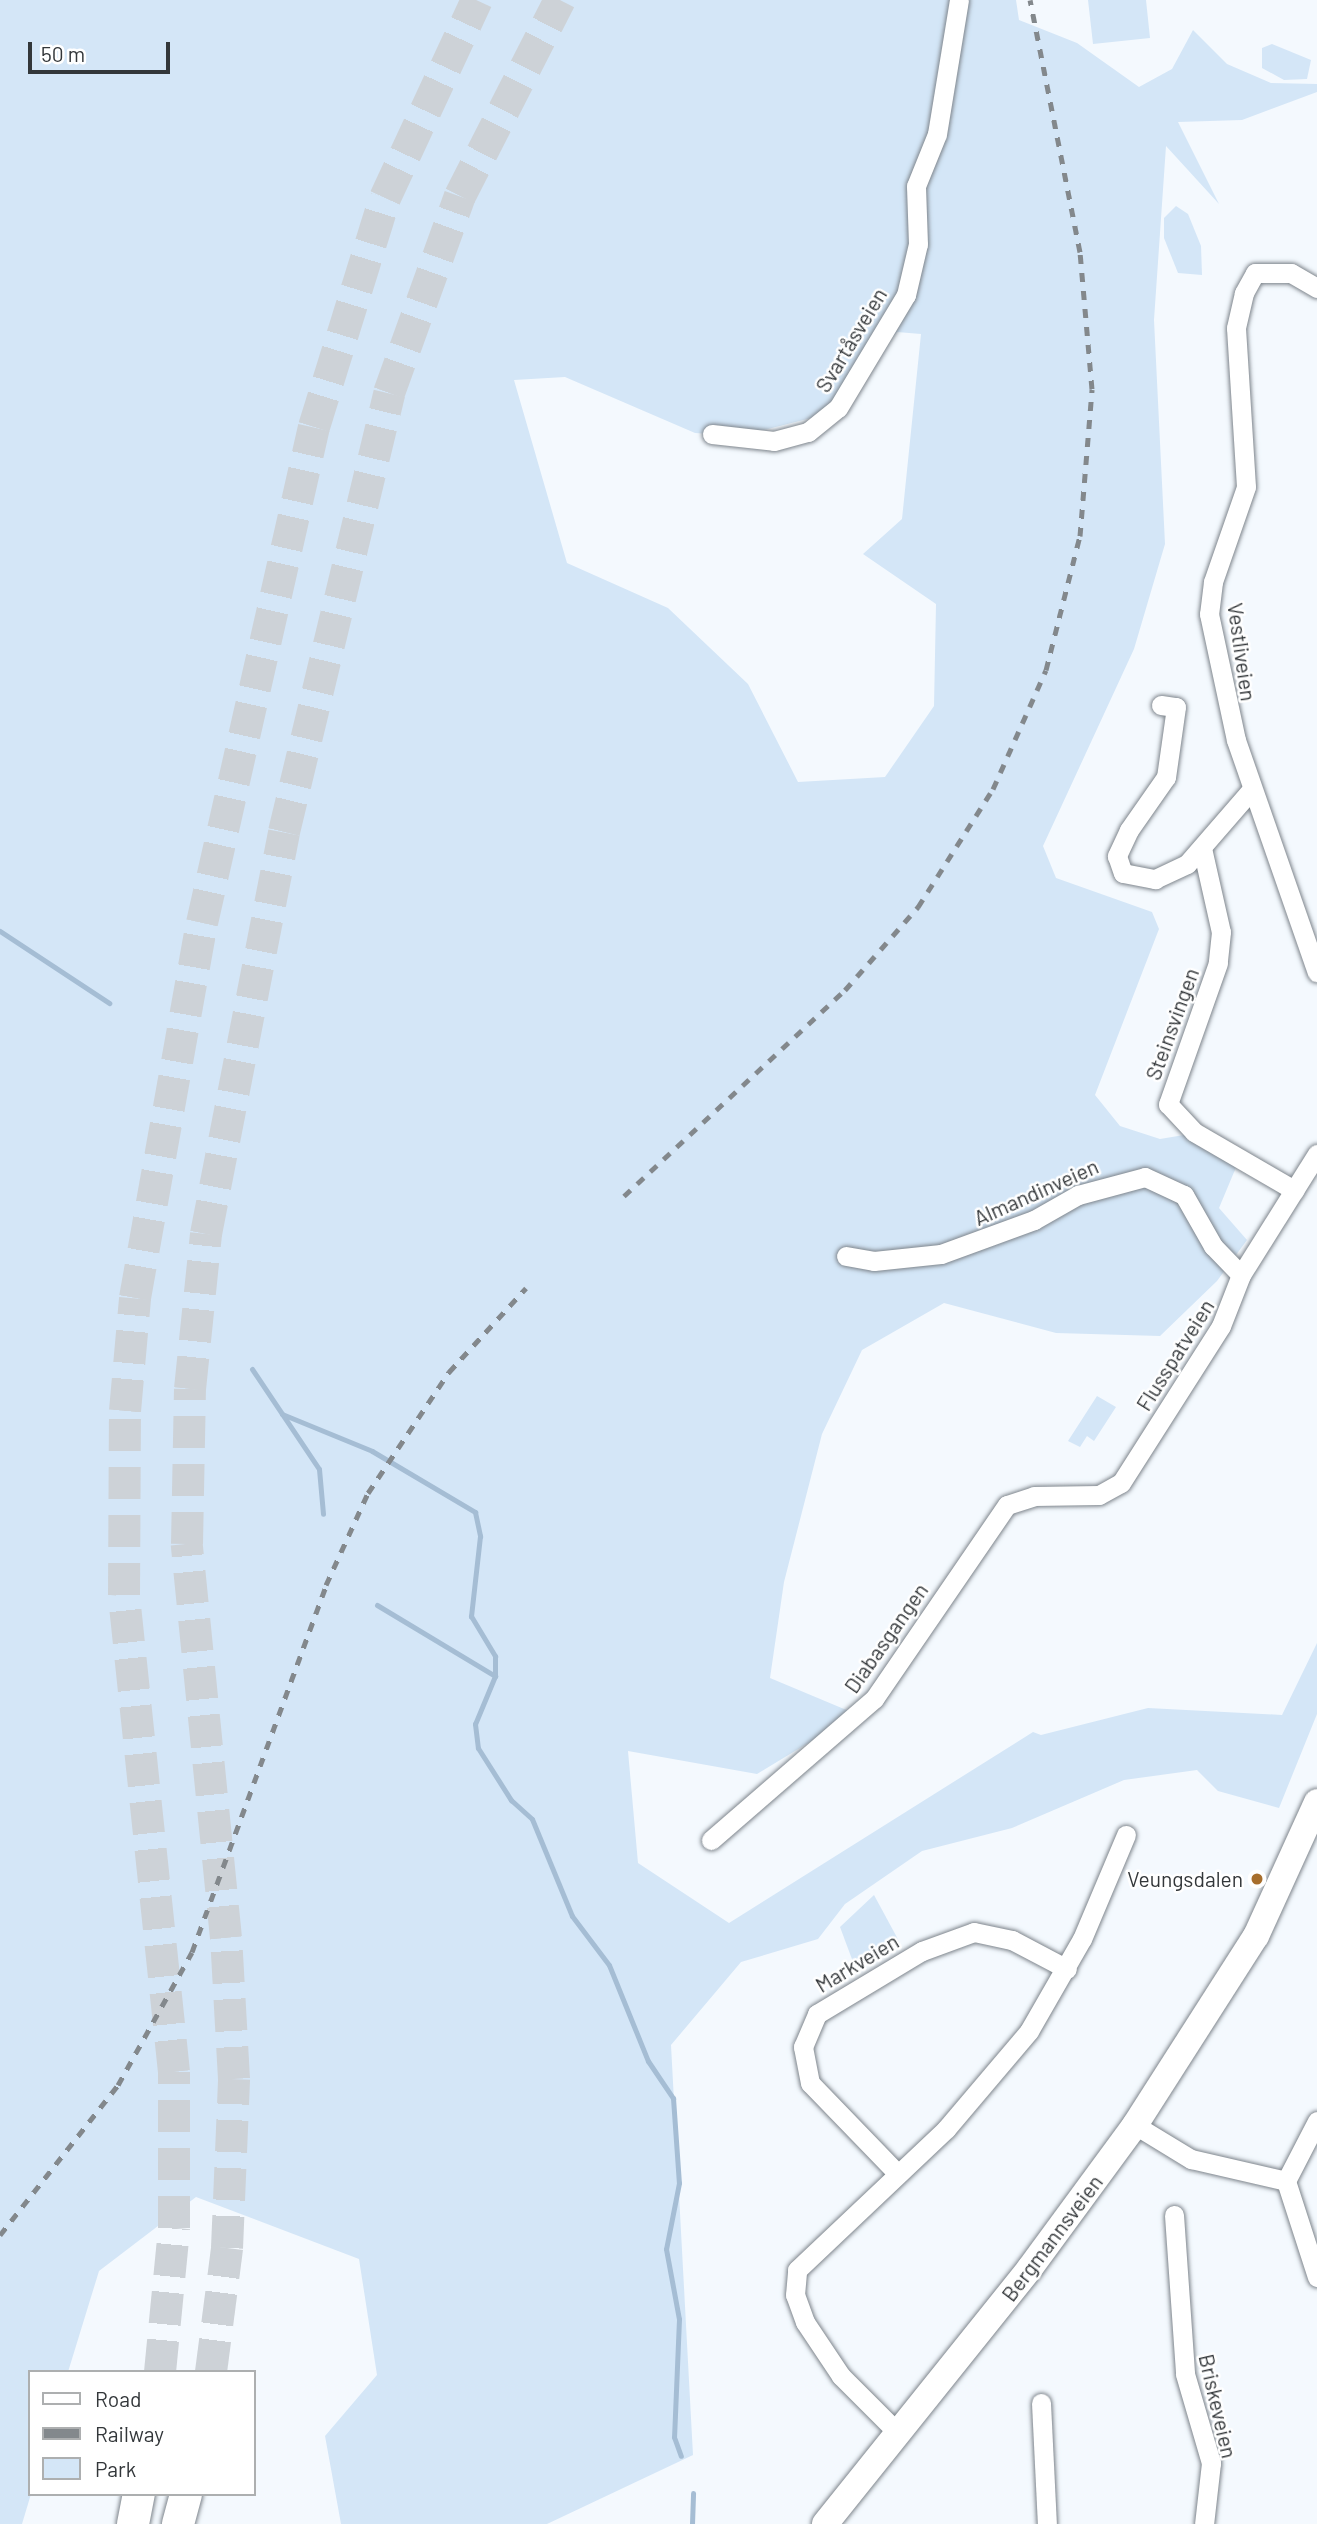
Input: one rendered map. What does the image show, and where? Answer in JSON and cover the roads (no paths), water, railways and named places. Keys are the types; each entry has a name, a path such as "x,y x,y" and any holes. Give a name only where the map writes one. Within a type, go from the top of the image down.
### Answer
{"highway":[{"path":"133,2524 139,2496"},
{"path":"178,2524 185,2496"}],"main road":[{"name":"Bergmannsveien","path":"825,2524 1135,2125 1256,1936 1317,1802"}],"street":[{"name":"Svartåsveien","path":"712,434 774,441 808,432 838,408 906,295 918,244 916,186 937,134 958,0"},
{"name":"Vestliveien","path":"1317,288 1291,273 1255,273 1236,328 1246,487 1213,582 1209,614 1225,702 1252,789 1317,972"},
{"path":"1161,705 1176,707 1166,777 1117,856 1123,873 1155,879 1187,864 1252,789"},
{"name":"Steinsvingen","path":"1202,848 1221,932 1218,963 1168,1104 1194,1132 1294,1190"},
{"name":"Flusspatveien","path":"1098,1495 1128,1473 1221,1326 1241,1275 1317,1154"},
{"name":"Almandinveien","path":"846,1256 874,1261 941,1254 1034,1220 1077,1195 1145,1177 1184,1195 1213,1246 1241,1275"},
{"name":"Diabasgangen","path":"711,1840 874,1699 1007,1505 1034,1496 1098,1495"},
{"path":"898,2433 841,2376 805,2322 794,2288 801,2262 979,2094 1029,2031 1067,1969 1126,1835"},
{"name":"Markveien","path":"897,2173 810,2083 802,2058 817,2014 922,1951 974,1932 1012,1940 1067,1969"},
{"path":"1317,2121 1286,2181 1317,2277"},
{"path":"1135,2125 1191,2159 1286,2181"},
{"name":"Briskeveien","path":"1174,2215 1185,2374 1211,2463 1204,2524"},
{"path":"1041,2403 1047,2524"}],"waterway":[{"path":"0,931 109,1003"},
{"path":"252,1369 319,1469 323,1514"},
{"path":"282,1414 372,1451 475,1512 480,1536 471,1616 495,1656 495,1676 475,1724 478,1748 511,1800 532,1819 572,1916 609,1965 648,2061 673,2098 679,2183 666,2249 679,2319 674,2437 681,2456"},
{"path":"377,1605 495,1676"},
{"path":"692,2524 693,2493"}],"tunnel":[{"path":"160,2370 174,2228 174,2072 124,1595 125,1411 135,1298 202,923 314,427 385,198 477,0"},
{"path":"211,2370 227,2248 234,2079 226,1938 187,1544 190,1389 206,1234 284,832 389,393 460,196 560,0"}],"railway":[{"path":"624,1196 845,990 918,907 993,789 1046,670 1080,536 1092,389 1080,252 1030,0"},
{"path":"0,2235 118,2085 192,1952 326,1585 368,1493 449,1372 526,1288"}],"place":[{"name":"Veungsdalen","path":"1257,1879"}]}
